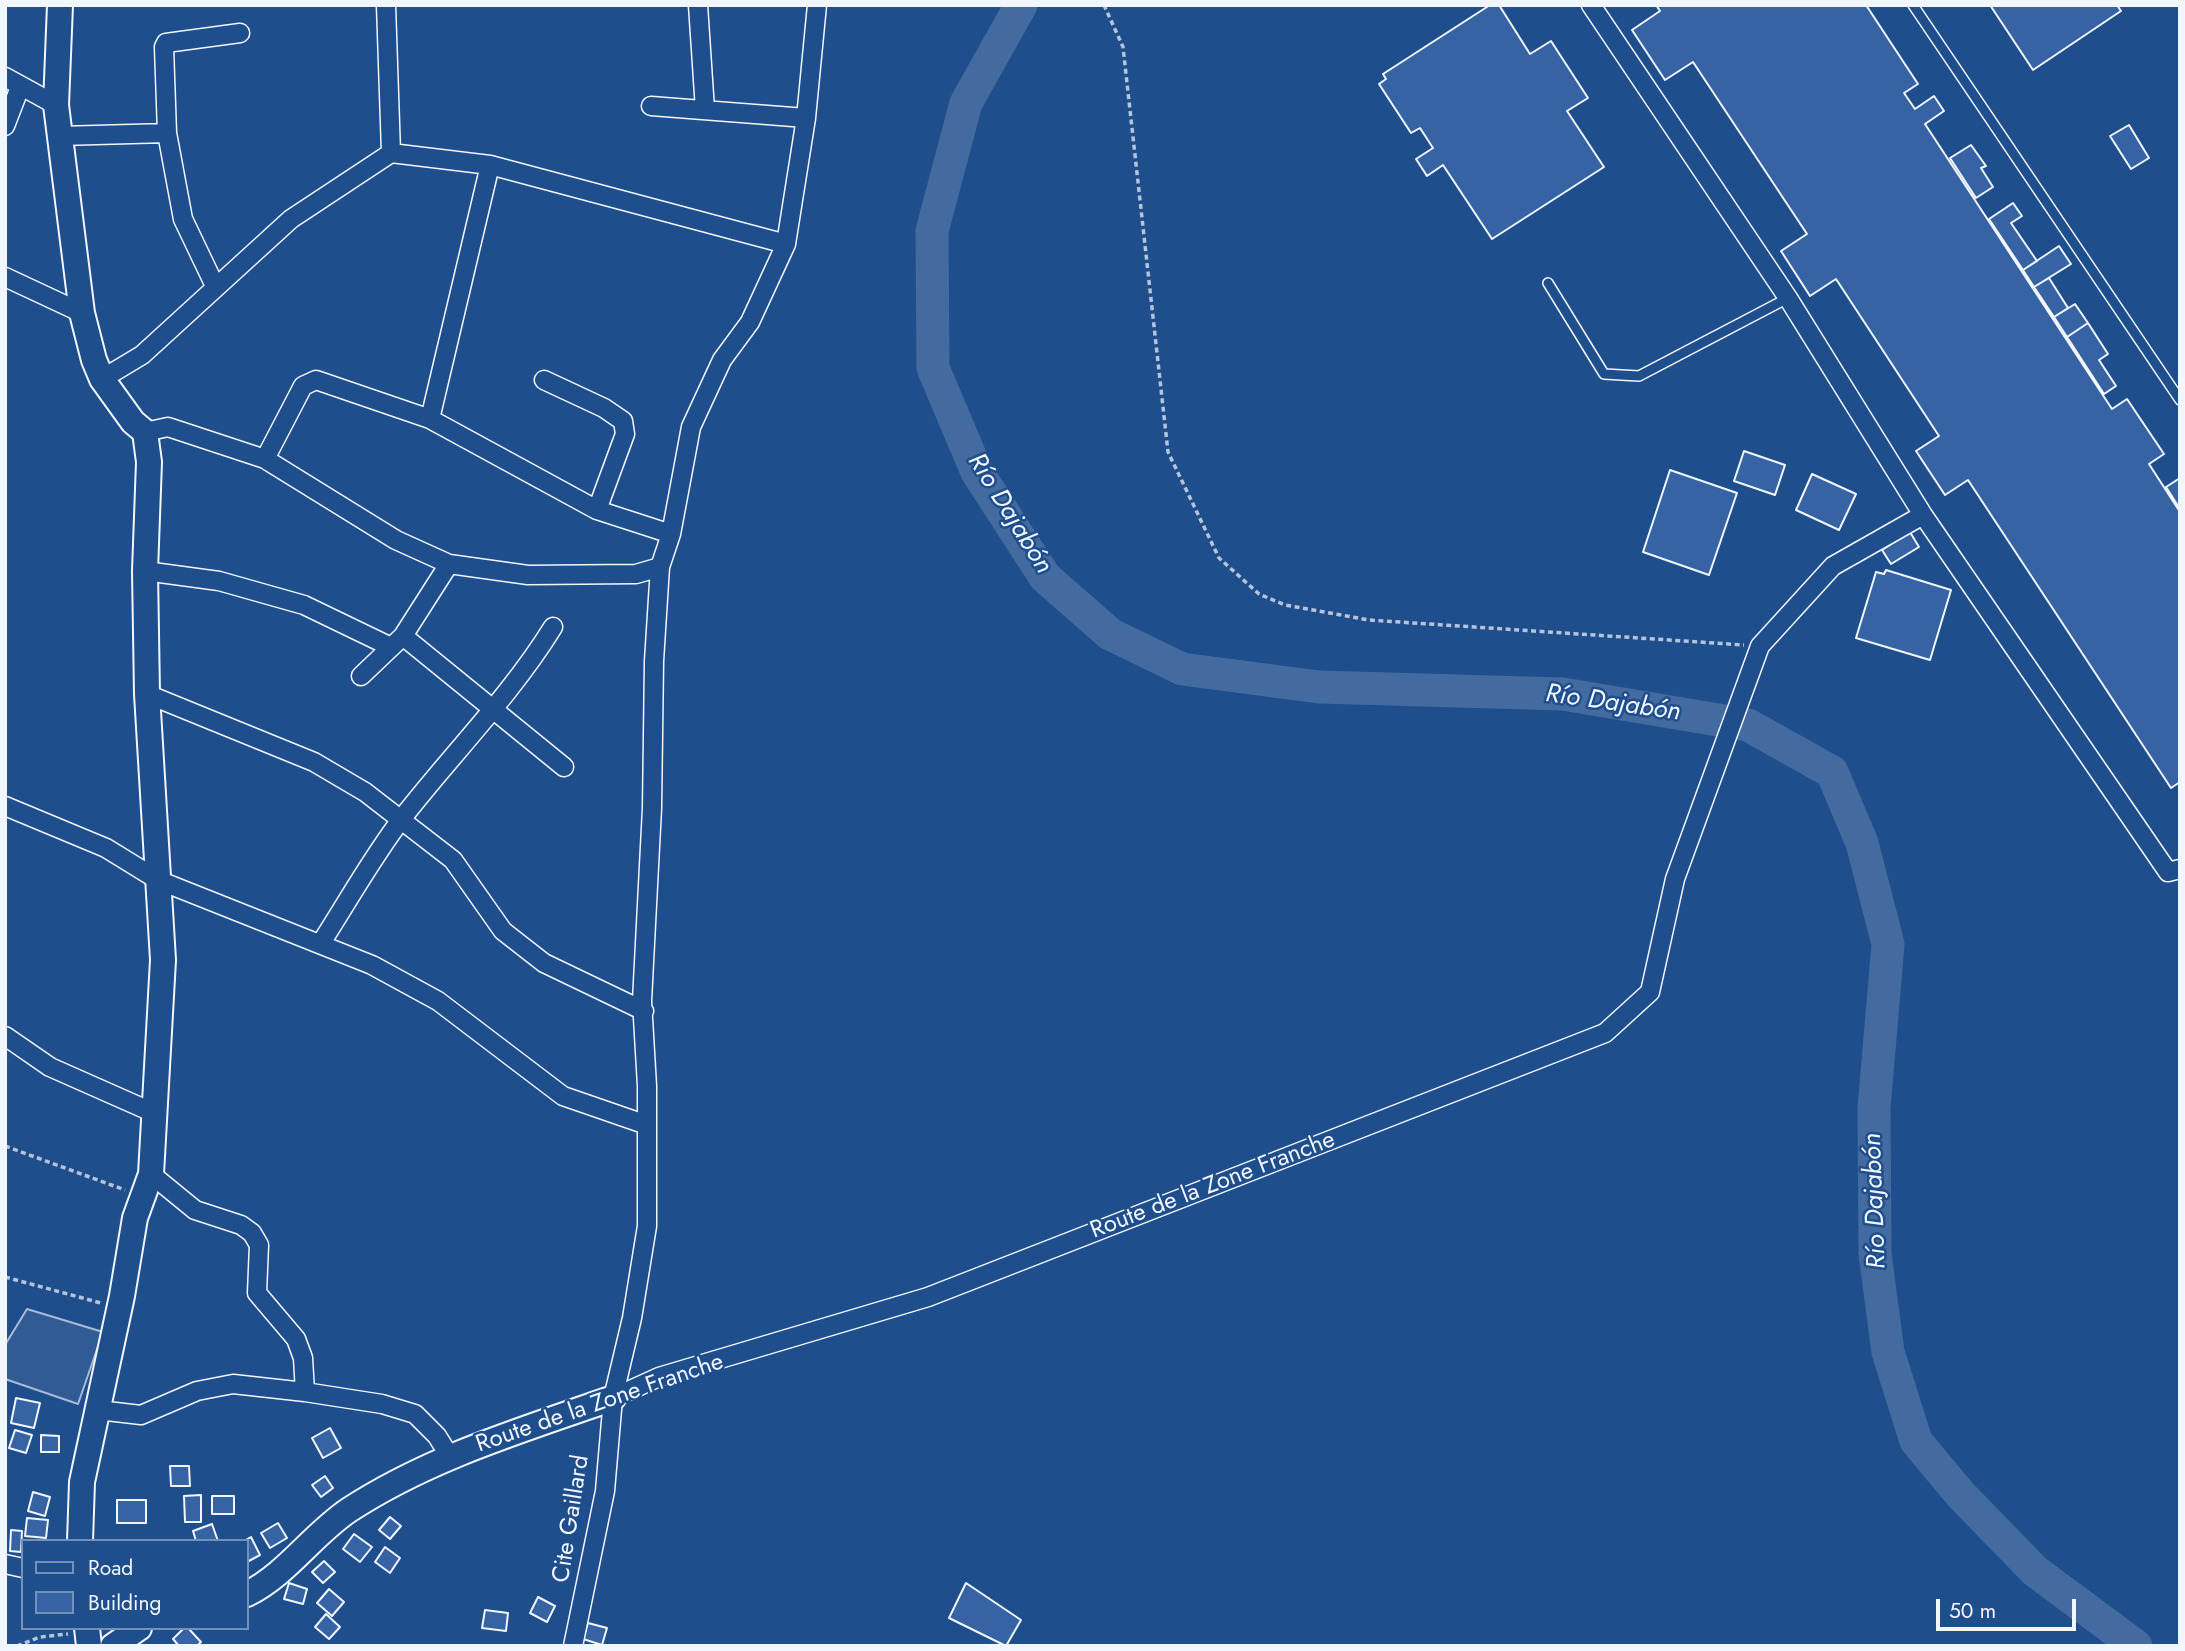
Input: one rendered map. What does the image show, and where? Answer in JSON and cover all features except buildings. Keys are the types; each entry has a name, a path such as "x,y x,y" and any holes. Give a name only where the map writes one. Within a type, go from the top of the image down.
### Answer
{"street":[{"path":"60,5 56,105 82,313 93,360 102,379 133,422 145,432 149,462 145,571 147,694 163,960 154,1114 146,1185 82,1482 80,1539"},
{"path":"386,5 391,153"},
{"path":"698,5 705,110"},
{"name":"Cite Gaillard","path":"573,1646 605,1491 613,1398 632,1318 647,1226 644,1011 652,807 654,661 660,567 671,534 691,427 722,360 750,323 786,244 806,118 817,5"},
{"path":"1591,5 1788,298 1923,516 2168,872 2180,869"},
{"path":"215,286 183,219 167,133 166,43 240,33"},
{"path":"5,126 13,82 56,105"},
{"path":"651,106 806,118"},
{"path":"60,136 167,133"},
{"path":"102,379 142,355 290,219 391,153 490,165 786,244"},
{"path":"430,419 490,165"},
{"path":"5,277 82,313"},
{"path":"265,459 303,386 316,380 430,419 597,510 671,534"},
{"path":"544,380 604,408 622,421 625,434 597,510"},
{"path":"145,432 168,427 265,459 396,540 449,564 528,575 636,574 660,567"},
{"name":"Route de la Zone Franche","path":"248,1594 267,1584 346,1512 404,1477 450,1457 613,1398 659,1377 928,1297 1605,1033 1650,992 1675,879 1757,653 1833,566 1923,516"},
{"path":"361,676 397,642 449,564"},
{"path":"145,571 219,581 304,605 397,642 564,767"},
{"path":"321,943 401,820 490,709 527,669 553,627"},
{"path":"147,694 314,762 365,792 453,860 503,931 544,963 644,1011"},
{"path":"5,806 106,848 158,880 372,965 438,1000 563,1096 647,1125"},
{"path":"5,1035 50,1067 154,1114"},
{"path":"146,1185 195,1210 241,1225 252,1233 259,1245 257,1293 296,1339 303,1357 305,1392"},
{"path":"98,1410 141,1415 197,1391 233,1384 305,1392 382,1404 415,1415 437,1436 450,1457"},
{"path":"113,1646 136,1630"}],"lane":[{"path":"1913,5 2180,400"},
{"path":"1548,284 1604,374 1639,376 1788,298"}],"path":[{"path":"1104,5 1123,47 1168,452 1219,558 1259,594 1285,605 1369,620 1757,653"},
{"path":"5,1146 146,1185"},
{"path":"5,1277 119,1307"},
{"path":"17,1646 40,1637 88,1635"}],"shaded area":[{"path":"27,1309 103,1332 78,1404 5,1379 5,1345"}],"waterway":[{"name":"Río Dajabón","path":"1021,5 966,103 932,231 933,368 977,472 1045,577 1110,634 1182,669 1319,687 1563,694 1748,725 1832,772 1862,843 1888,944 1874,1108 1875,1254 1888,1352 1916,1441 1961,1495 2035,1571 2136,1646"}]}
